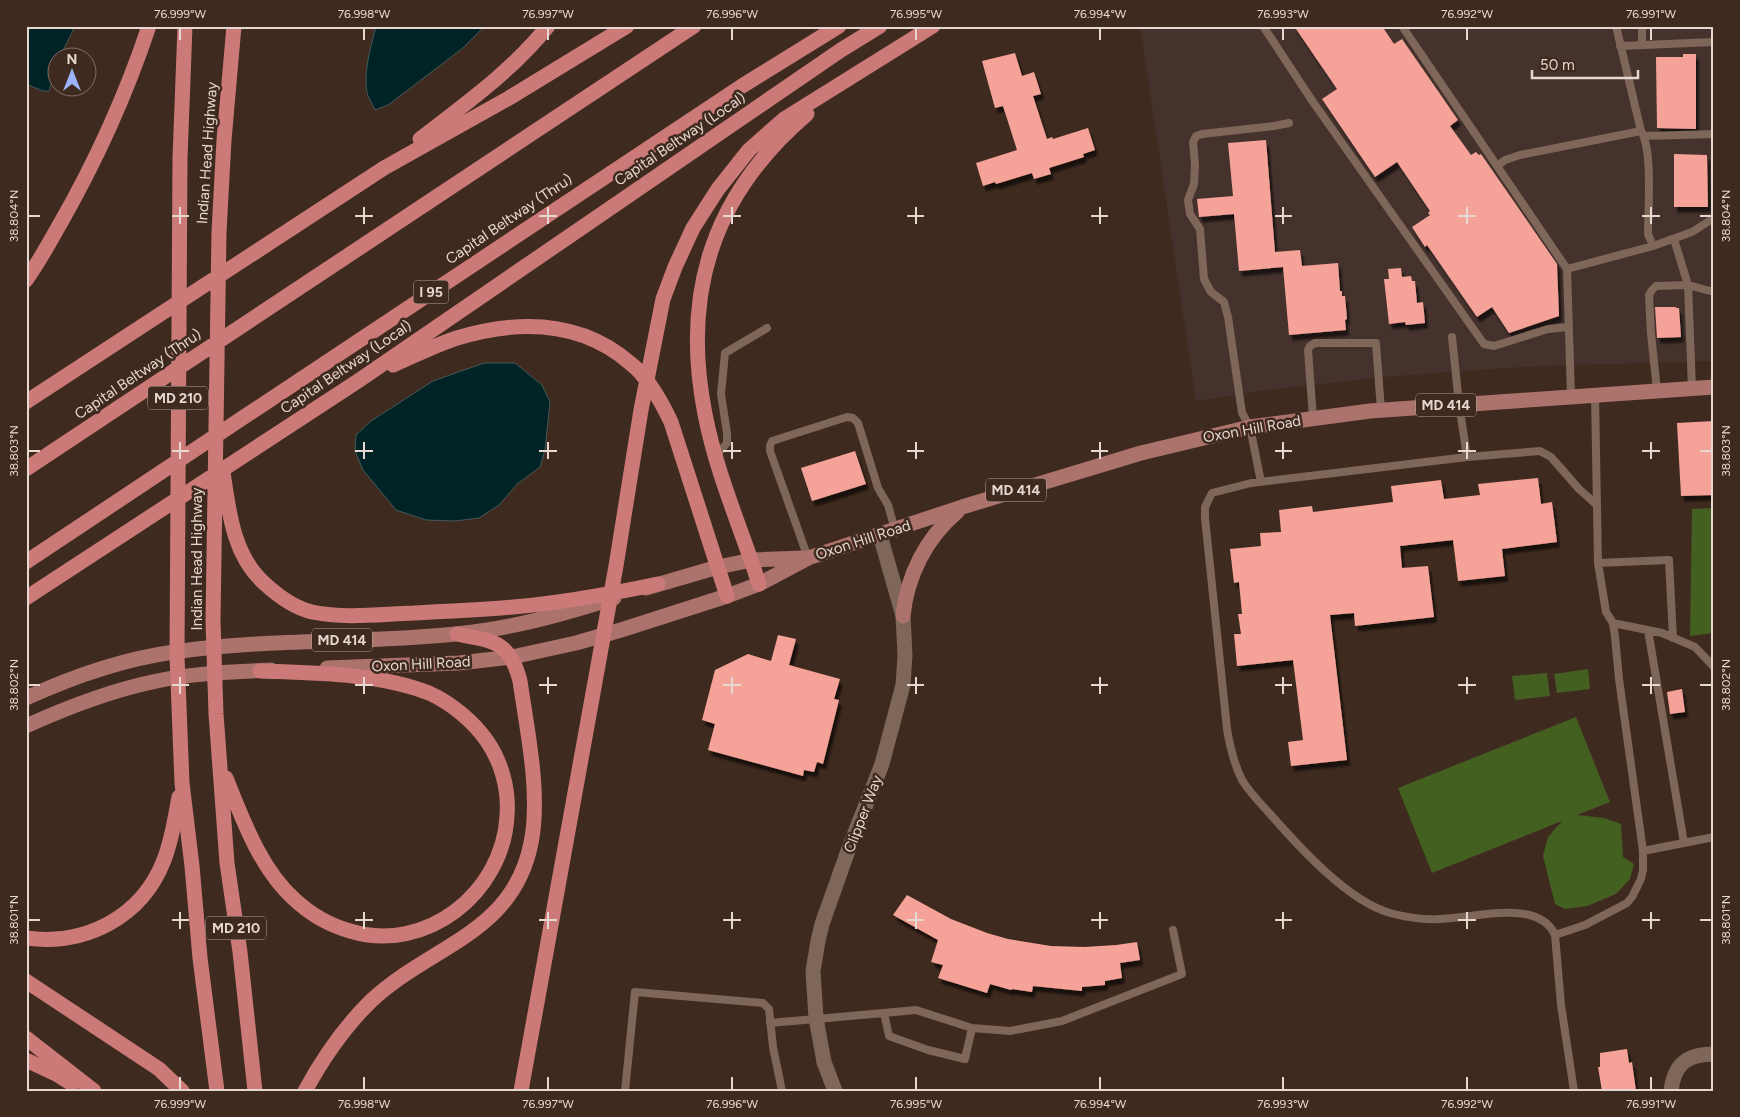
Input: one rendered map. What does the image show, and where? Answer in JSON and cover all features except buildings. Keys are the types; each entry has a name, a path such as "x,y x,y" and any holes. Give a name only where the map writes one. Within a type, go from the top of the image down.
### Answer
{"highway":[{"path":"26,280 69,208 104,142 149,26"},
{"name":"Indian Head Highway","path":"185,26 180,158 176,626 182,783 200,958 217,1091"},
{"name":"Indian Head Highway","path":"234,26 224,140 219,232 216,401 221,506 213,621 216,714 227,863 240,952 255,1091"},
{"path":"384,168 498,78 533,45 548,26"},
{"path":"26,402 384,168 509,98 627,26"},
{"name":"Capital Beltway (Thru)","path":"26,469 694,26"},
{"name":"Capital Beltway (Thru)","path":"26,562 742,86 839,26"},
{"name":"Capital Beltway (Local)","path":"26,598 358,381 841,50 880,26"},
{"path":"521,1091 616,566 641,410 664,299 675,267 693,228 718,189 750,150 784,119 933,26"},
{"path":"759,584 716,456 705,414 696,345 698,309 704,275 715,238 734,197 759,161 790,128 852,76"},
{"path":"358,381 455,339 488,330 522,326 552,328 580,334 606,346 631,363 659,397 679,444 727,596"},
{"path":"221,506 249,566 264,583 289,602 311,612 346,616 513,607 603,595 658,584"},
{"path":"305,1091 321,1062 346,1029 373,1000 404,976 470,934 494,915 514,890 528,856 532,842 535,812 533,777 520,681 512,656 503,647 486,640 457,634"},
{"path":"221,765 248,830 270,870 293,898 317,918 350,932 380,936 409,934 439,923 464,905 484,884 498,859 507,829 508,802 503,773 493,750 477,728 452,707 428,694 398,684 342,676 260,671"},
{"path":"26,938 50,940 77,937 100,928 124,914 142,899 155,880 165,860 182,783"},
{"path":"26,982 159,1069 182,1091"},
{"path":"26,1038 94,1091"},
{"path":"26,1060 56,1074 84,1091"}],"main road":[{"name":"Oxon Hill Road","path":"26,726 104,695 157,681 203,674 459,663 561,647 727,596 759,584 808,558 962,507 1141,453 1250,427 1381,410 1714,387"},
{"path":"903,616 910,581 917,564 927,546 941,528 962,507"},
{"name":"Oxon Hill Road","path":"26,698 96,671 172,652 269,643 457,634 516,625 555,616 718,567 752,560 808,558"}],"street":[{"name":"Clipper Way","path":"835,1091 824,1062 816,1018 814,971 822,924 858,823 882,764 899,707 903,685 905,655 903,616 880,535"},
{"path":"1671,1091 1674,1076 1678,1068 1685,1061 1700,1054 1714,1054"}],"lane":[{"path":"1263,26 1313,102 1484,344 1494,346 1548,329 1568,327"},
{"path":"1402,26 1567,269 1571,396"},
{"path":"1616,26 1648,154 1648,234 1653,246"},
{"path":"1642,26 1642,45"},
{"path":"1620,46 1714,42"},
{"path":"1260,482 1250,427 1242,413 1228,317 1224,302 1211,292 1204,279 1200,230 1190,214 1188,200 1194,184 1193,142 1196,136 1289,123"},
{"path":"1497,166 1505,160 1520,154 1642,134 1714,134"},
{"path":"1567,269 1674,239 1692,232 1714,218"},
{"path":"1674,239 1688,285 1692,388"},
{"path":"1657,390 1649,295 1656,286 1688,285 1714,292"},
{"path":"716,456 727,443 721,394 725,354 767,328"},
{"path":"1452,337 1467,457"},
{"path":"1314,418 1308,350 1315,343 1376,343 1381,410"},
{"path":"1555,935 1585,925 1628,903 1643,870 1643,851 1613,623 1606,612 1598,563 1595,395"},
{"path":"808,558 770,451 770,446 772,441 847,417 853,418 858,423 878,488 888,506 896,530"},
{"path":"1574,1091 1561,1005 1555,935 1546,922 1519,912 1439,919 1389,913 1374,906 1354,894 1329,874 1283,829 1252,795 1242,780 1231,750 1228,729 1205,507 1212,493 1260,482 1467,457 1540,451 1551,457 1579,489 1597,504"},
{"path":"1598,563 1669,560 1673,638"},
{"path":"1613,623 1662,633 1695,647 1714,667"},
{"path":"1648,630 1684,843"},
{"path":"1643,851 1714,838"},
{"path":"770,1023 916,1010 972,1028 1010,1031 1062,1021 1182,974 1173,930"},
{"path":"625,1091 635,992 763,1003 769,1009 782,1091"},
{"path":"884,1013 889,1036 928,1050 965,1059 972,1028"}],"shaded area":[{"path":"1140,26 1714,26 1714,361 1538,366 1395,376 1266,390 1196,401"}],"green space":[{"path":"1714,508 1714,633 1690,636 1692,509"},
{"path":"1588,669 1590,689 1557,693 1554,674"},
{"path":"1547,673 1550,696 1515,700 1512,676"},
{"path":"1576,717 1610,802 1577,815 1604,818 1621,824 1623,857 1634,864 1630,879 1616,894 1587,906 1565,909 1555,904 1543,856 1548,837 1562,821 1432,873 1398,788"}],"water":[{"path":"34,26 75,26 64,48 48,48 48,91 43,91 26,84 26,31"},
{"path":"376,26 485,26 463,48 388,105 375,110 368,96 366,79"},
{"path":"484,363 515,363 542,385 550,402 545,450 540,467 517,484 499,505 479,518 455,521 426,520 396,510 363,470 355,451 356,435 371,421 433,381"}]}
